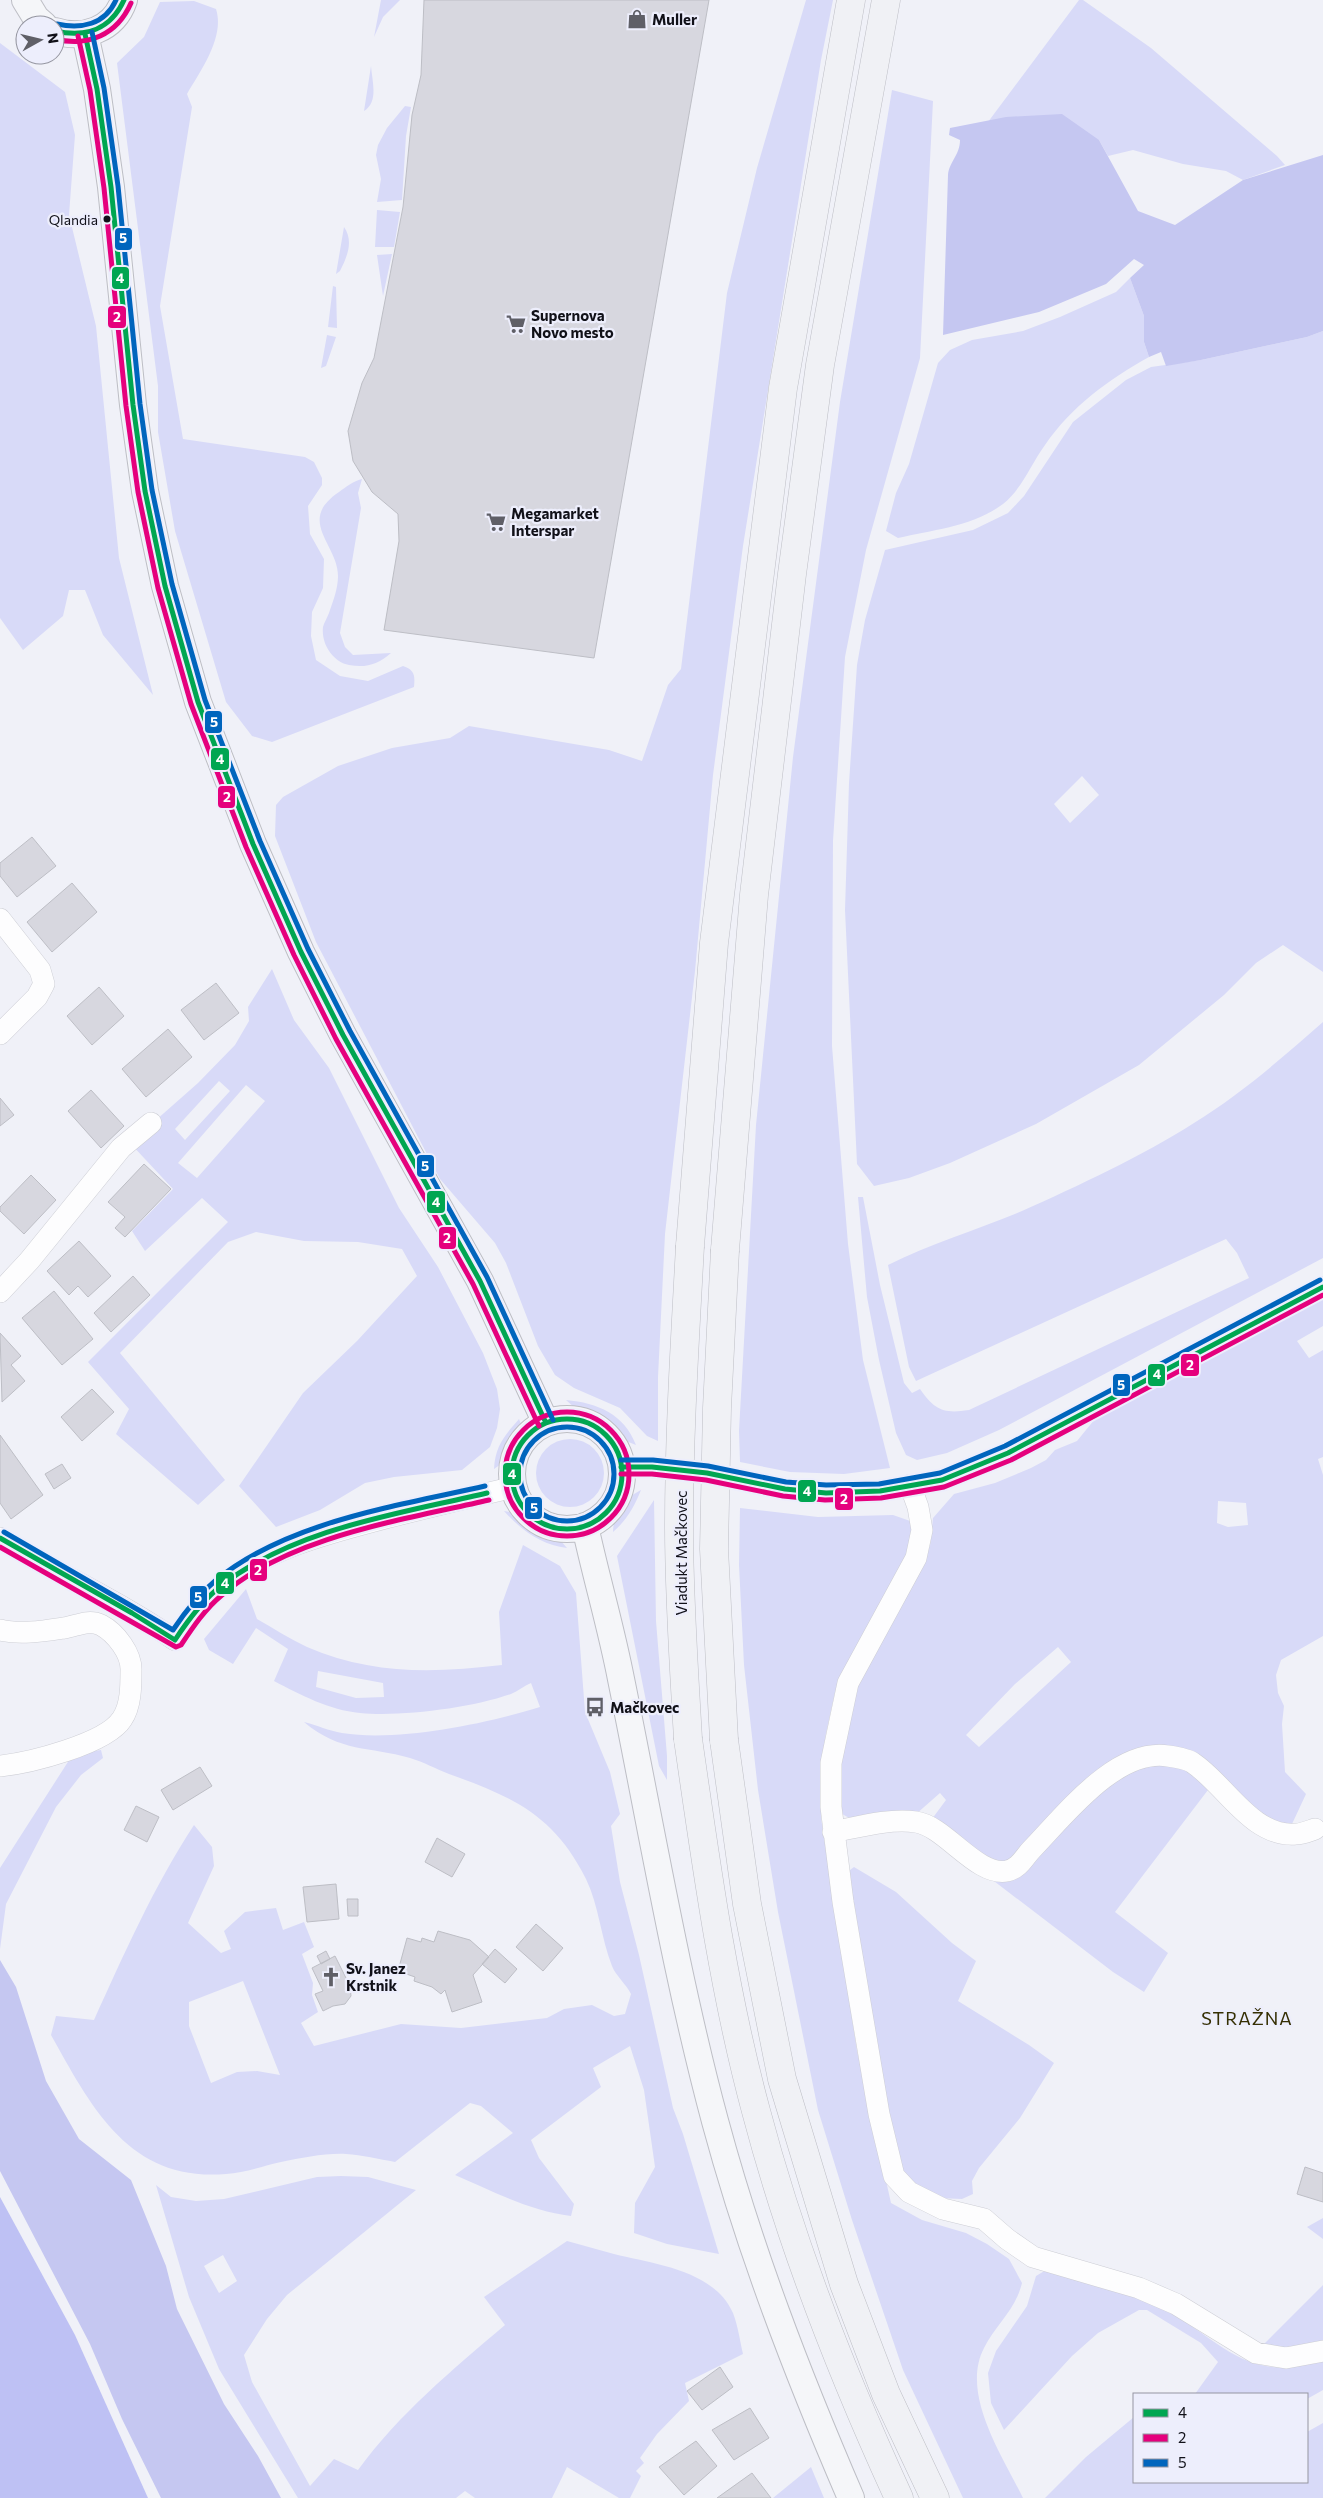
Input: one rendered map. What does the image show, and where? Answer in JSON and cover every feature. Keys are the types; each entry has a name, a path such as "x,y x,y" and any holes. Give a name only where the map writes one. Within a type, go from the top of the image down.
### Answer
{"highway":[{"name":"Viadukt Mačkovec","path":"851,0 781,398 714,944 690,1246 682,1387 679,1527 682,1642 688,1739 714,1922 735,2024 758,2119 777,2186 806,2273 857,2406 899,2498"},
{"path":"886,0 820,365 793,565 754,895 725,1250 717,1408 714,1550 724,1740 747,1904 782,2080 844,2284 886,2394 935,2498"}],"main road":[{"path":"25,0 34,15"},
{"path":"65,34 85,34 100,29 112,19 124,0"},
{"path":"85,34 97,90 111,187 133,405 144,491 165,586 198,702 253,844 300,952 343,1035 480,1281 546,1423"},
{"path":"563,1418 580,1420 597,1427 610,1438 618,1454 621,1467 621,1484 610,1509 600,1518 585,1526 573,1529 557,1528 542,1523 529,1514 519,1501 514,1487 512,1470 514,1455 527,1436 546,1423 563,1418"},
{"path":"585,1526 620,1676 689,2014 715,2120 768,2294 805,2390 851,2498"}],"street":[{"path":"0,919 40,970 44,984 37,997 0,1034"},
{"path":"0,1292 29,1261 120,1148 151,1123"},
{"path":"621,1467 652,1467 707,1473 785,1489 826,1493 880,1491 942,1480 1008,1453 1323,1287"},
{"path":"910,1485 918,1507 922,1530 916,1558 848,1683 831,1763 833,1832 866,2046 880,2122 894,2176 909,2192 943,2209 984,2218 1007,2239 1033,2257 1139,2288 1176,2304 1256,2353 1286,2358 1323,2351"},
{"path":"0,1538 32,1558 116,1601 175,1640 191,1616 221,1586 258,1562 288,1547 391,1516 514,1487"},
{"path":"0,1630 11,1633 65,1628 87,1622 102,1626 121,1642 131,1668 130,1695 122,1719 103,1736 70,1749 0,1766"},
{"path":"833,1832 888,1823 916,1822 929,1826 976,1861 993,1869 1006,1871 1019,1866 1029,1852 1088,1791 1121,1766 1139,1758 1166,1755 1192,1761 1248,1816 1269,1829 1296,1834 1314,1829"}],"shaded area":[{"path":"381,0 400,0 383,17 374,37"},
{"path":"806,0 833,0 821,60 743,546 713,775 695,971 665,1234 658,1377 658,1441 647,1436 620,1408 574,1388 555,1375 538,1346 506,1263 495,1243 440,1179 316,942 275,836 276,805 283,797 338,766 392,748 450,738 469,726 609,750 642,761 668,685 681,669 727,293 757,168"},
{"path":"1079,0 1083,0 1151,48 1277,156 1285,165 1243,180 1226,171 1183,164 1133,150 1108,156 1099,140 988,122"},
{"path":"194,1 216,9 217,31 205,64 187,94 192,107 160,306 183,439 305,457 314,462 322,478 322,485 308,506 310,534 324,559 323,588 312,612 311,636 316,660 340,676 368,681 403,666 410,669 414,677 414,687 272,742 252,736 226,702 175,531 158,432 158,386 117,63 144,37 160,2"},
{"path":"0,43 15,54 15,65 29,65 65,92 75,135 69,215 96,326 119,558 153,695 103,635 85,590 69,590 63,616 23,650 0,618"},
{"path":"371,66 373,97 369,107 364,111"},
{"path":"892,90 933,101 920,358 866,550 845,657 833,841 832,1046 848,1244 863,1360 890,1468 844,1474 790,1472 740,1462 739,1431 756,1125 793,757 840,402"},
{"path":"405,106 411,107 406,136 402,200 377,202 381,179 376,155 378,145 387,128"},
{"path":"1062,114 1099,140 1138,211 1175,225 1243,180 1323,155 1323,331 1307,337 1166,366 1161,352 1149,357 1144,342 1144,316 1130,278 1144,265 1134,259 1106,284 1039,312 943,335 948,175 960,145 960,140 949,135 950,128 1006,117"},
{"path":"377,210 400,212 394,247 375,247"},
{"path":"344,227 349,238 348,249 340,271 336,274"},
{"path":"392,254 383,296 377,255"},
{"path":"1130,278 1144,316 1144,342 1149,357 1105,385 1067,418 1040,452 1016,491 1003,504 979,517 939,530 898,538 886,531 896,493 909,464 938,363 950,350 972,340 1023,331 1060,317 1116,292"},
{"path":"333,286 336,287 337,328 328,327"},
{"path":"1323,331 1323,972 1283,945 1256,963 1224,995 1139,1065 1036,1124 950,1163 909,1178 874,1186 857,1164 845,910 849,783 857,665 865,620 885,550 973,530 1008,513 1024,496 1073,422 1126,380 1151,367 1201,360 1307,337","holes":["1082,776 1099,795 1070,823 1054,804"]},
{"path":"327,335 336,337 326,366 321,368"},
{"path":"362,479 358,493 361,508 340,633 345,647 353,655 391,653 376,663 361,666 349,665 338,660 329,651 324,640 323,627 335,595 338,576 336,564 322,533 320,523 321,513 327,503 347,486"},
{"path":"272,969 294,1020 329,1068 399,1208 438,1267 483,1353 497,1389 500,1409 497,1428 490,1447 462,1470 394,1477 365,1483 320,1510 276,1527 239,1486 303,1393 357,1341 417,1276 402,1249 358,1242 304,1241 256,1232 228,1242 120,1353 225,1480 198,1505 116,1434 129,1409 88,1362 228,1222 202,1198 145,1251 132,1231 173,1189 130,1143 198,1083 235,1045 249,1021 248,1007","holes":["219,1081 230,1091 185,1140 175,1129","246,1085 265,1101 197,1178 178,1163"]},
{"path":"1323,1022 1323,1258 999,1430 947,1453 917,1460 906,1455 896,1433 867,1297 858,1197 863,1197 880,1285 904,1383 912,1393 920,1389 930,1402 940,1409 946,1411 969,1410 1249,1278 1237,1253 1226,1239 916,1381 909,1367 888,1265 921,1250 1022,1211 1087,1181 1153,1147 1194,1123 1245,1088"},
{"path":"1323,1294 1323,1326 1297,1341 1309,1358 1323,1350 1323,1457 1318,1459 1323,1475 1323,1636 1281,1660 1276,1675 1278,1693 1284,1706 1282,1724 1285,1772 1306,1794 1292,1824 1279,1825 1260,1819 1232,1788 1223,1782 1147,1752 1014,1861 992,1864 929,1823 946,1800 940,1793 915,1815 855,1821 842,1814 840,1774 856,1685 930,1546 933,1518 954,1494 995,1483 1031,1468 1046,1460 1055,1450 1077,1441 1099,1414","holes":["1218,1501 1246,1503 1248,1525 1228,1527 1217,1523","1058,1647 1071,1662 979,1747 966,1735 1015,1684"]},
{"path":"566,1400 589,1404 608,1412 624,1425 636,1445 621,1439 608,1426 576,1409"},
{"path":"519,1419 523,1429 508,1459 494,1469 499,1447 505,1436"},
{"path":"577,1439 589,1445 598,1454 604,1466 602,1486 594,1497 577,1507 563,1507 546,1497 538,1486 536,1466 546,1449 557,1441"},
{"path":"641,1490 630,1513 613,1532 615,1517 620,1506"},
{"path":"654,1500 656,1621 667,1756 667,1780 659,1766 617,1556"},
{"path":"740,1508 818,1517 893,1515 913,1522 911,1548 835,1692 825,1738 821,1818 857,2051 891,2203 922,2220 966,2233 987,2244 1009,2259 1022,2283 1015,2302 984,2348 978,2366 977,2385 987,2425 1023,2498 963,2498 903,2370 852,2220 818,2110 778,1912 758,1790 744,1665 739,1565"},
{"path":"504,1511 521,1514 533,1526 554,1533 567,1548 540,1540 517,1524"},
{"path":"523,1545 560,1566 576,1593 585,1712 610,1772 620,1814 611,1826 620,1882 639,1955 673,2108 683,2134 719,2254 667,2244 634,2233 635,2203 655,2167 644,2090 630,2046 593,2068 601,2087 531,2140 539,2158 574,2204 571,2216 526,2205 455,2175 513,2133 481,2106 470,2103 395,2162 371,2157 330,2154 226,2174 192,2173 163,2166 139,2153 118,2135 99,2113 82,2089 51,2035 56,2016 94,2020 128,1945 153,1896 194,1825 212,1847 214,1866 188,1923 221,1953 231,1949 224,1931 245,1912 276,1908 283,1930 304,1922 314,1947 302,1954 313,1983 312,1995 318,2012 301,2023 314,2046 401,2024 461,2028 547,2018 564,2009 592,2005 614,2016 625,2014 631,1994 612,1966 586,1879 574,1857 545,1824 512,1800 472,1782 410,1758 343,1744 317,1732 304,1722 337,1732 364,1735 389,1735 441,1730 494,1720 540,1707 531,1683 511,1694 457,1707 395,1714 360,1713 326,1705 274,1681 288,1649 256,1628 233,1664 209,1650 204,1639 246,1589 257,1619 307,1647 331,1656 355,1663 403,1670 476,1668 502,1665 499,1612","holes":["318,1671 383,1683 384,1697 356,1698 316,1687","243,1981 280,2075 257,2071 237,2072 211,2083 189,2026 189,2002"]},
{"path":"101,1750 103,1758 81,1775 56,1807 6,1904 0,1949 0,1868 73,1754"},
{"path":"1178,1765 1211,1786 1115,1912 1168,1953 1144,1992 1113,1972 990,1878 1096,1791 1134,1767"},
{"path":"854,1867 896,1892 952,1943 976,1961 958,2001 1029,2045 1054,2063 1020,2118 979,2168 972,2181 973,2194 962,2199 937,2198 904,2176 896,2154 850,1881 850,1870"},
{"path":"0,1960 16,1987 46,2081 79,2139 131,2180 166,2266 177,2309 224,2404 258,2456 281,2498 161,2498 122,2419 90,2344 0,2171"},
{"path":"317,2177 368,2177 416,2190 287,2295 267,2319 244,2355 252,2382 310,2486 334,2459 358,2470 391,2430 427,2393 505,2325 484,2297 567,2241 664,2266 698,2278 712,2287 724,2299 733,2313 743,2354 685,2383 689,2401 657,2434 640,2458 644,2463 636,2471 641,2476 630,2498 619,2498 567,2467 552,2498 475,2498 465,2491 456,2498 298,2498 219,2369 189,2297 156,2185 171,2197 196,2201 224,2199","holes":["223,2255 237,2281 219,2293 204,2266"]},
{"path":"0,2197 75,2335 148,2498 0,2498"},
{"path":"1323,2218 1323,2239 1307,2227"},
{"path":"1046,2270 1120,2291 1149,2302 1178,2316 1221,2346 1252,2362 1268,2366 1285,2367 1323,2360 1323,2390 1308,2398 1308,2393 1196,2393 1218,2362 1201,2343 1147,2310 1139,2310 1098,2333 1072,2356 1004,2430 991,2403 988,2373 996,2351 1027,2306 1036,2276"},
{"path":"1323,2285 1323,2344 1259,2349"},
{"path":"1133,2418 1133,2483 1308,2483 1308,2431 1323,2423 1323,2498 1045,2498 1086,2457"},
{"path":"811,2467 824,2498 773,2498"}],"building":[{"name":"Supernova Novo mesto","path":"424,0 709,0 594,658 384,630 399,541 398,514 372,492 353,461 348,431 362,383 374,358 403,207 412,115 421,75"},
{"path":"32,837 56,866 17,897 0,876 0,863"},
{"path":"72,883 97,912 52,952 27,922"},
{"path":"216,983 239,1013 204,1040 181,1010"},
{"path":"99,987 124,1016 92,1045 67,1016"},
{"path":"168,1029 192,1057 146,1097 122,1069"},
{"path":"91,1090 124,1126 101,1148 68,1111"},
{"path":"0,1098 14,1115 0,1126"},
{"path":"144,1164 171,1189 125,1237 115,1228 125,1217 108,1202"},
{"path":"31,1175 56,1200 24,1234 0,1211 0,1207"},
{"path":"79,1241 111,1276 88,1297 78,1286 69,1295 47,1271"},
{"path":"133,1276 150,1295 111,1332 94,1313"},
{"path":"54,1291 93,1339 62,1365 22,1318"},
{"path":"0,1333 21,1356 11,1365 25,1381 2,1402"},
{"path":"92,1389 114,1412 82,1441 61,1417"},
{"path":"0,1435 43,1495 11,1519 0,1503"},
{"path":"62,1464 71,1478 54,1489 45,1474"},
{"path":"200,1767 212,1786 173,1810 161,1790"},
{"path":"136,1806 159,1817 147,1842 124,1830"},
{"path":"437,1838 465,1854 452,1877 425,1862"},
{"path":"336,1884 339,1919 307,1922 303,1887"},
{"path":"347,1899 358,1899 358,1916 348,1916"},
{"path":"536,1924 563,1948 543,1971 516,1947"},
{"path":"438,1931 470,1940 489,1957 473,1975 482,2002 452,2012 445,1990 441,1994 432,1987 414,1981 415,1977 398,1971 407,1938 421,1942 422,1938 434,1942"},
{"path":"495,1949 517,1969 505,1983 482,1964"},
{"path":"326,1951 330,1959 321,1964 317,1956"},
{"name":"Sv. Janez Krstnik","path":"335,1956 350,1986 351,1996 345,2004 333,2006 323,2011 315,1994 323,1991 312,1968"},
{"path":"1305,2167 1323,2173 1323,2202 1297,2194"},
{"path":"720,2367 733,2387 702,2410 687,2391"},
{"path":"750,2408 769,2438 734,2460 712,2430"},
{"path":"696,2441 717,2466 684,2495 659,2467"},
{"path":"752,2473 771,2498 717,2498"}],"transit line":[{"name":"5","path":"65,25 83,25 99,20 106,15 116,0"},
{"name":"4","path":"65,33 87,32 105,24 119,10 124,0"},
{"name":"2","path":"65,41 90,40 110,31 125,14 131,3"},
{"name":"5","path":"92,32 104,88 118,186 140,404 152,490 172,584 205,700 260,841 308,949 350,1031 487,1277 553,1420"},
{"name":"4","path":"85,34 97,89 111,187 133,405 145,491 165,586 198,702 253,844 301,952 343,1035 480,1281 546,1423"},
{"name":"2","path":"78,36 90,90 104,188 126,406 138,492 158,588 191,704 246,847 294,955 336,1039 473,1284 539,1426"},
{"name":"5","path":"621,1460 653,1460 708,1466 786,1482 826,1485 879,1484 940,1473 1005,1446 1320,1280"},
{"name":"4","path":"621,1467 652,1467 707,1473 785,1489 826,1493 880,1491 942,1480 1008,1453 1323,1287"},
{"name":"2","path":"621,1474 652,1474 706,1480 783,1496 825,1500 881,1498 944,1487 1011,1460 1323,1295"},
{"name":"2","path":"567,1412 591,1416 611,1430 625,1450 629,1474 625,1498 611,1518 591,1532 567,1536 543,1532 523,1518 509,1498 505,1474 509,1450 523,1430 543,1416 567,1412"},
{"name":"4","path":"567,1419 588,1423 606,1435 618,1453 622,1474 618,1495 606,1513 588,1525 567,1529 546,1525 528,1513 516,1495 512,1474 516,1453 528,1435 546,1423 567,1419"},
{"name":"5","path":"567,1427 585,1430 600,1441 611,1456 614,1474 611,1492 600,1507 585,1518 567,1521 549,1518 534,1507 523,1492 520,1474 523,1456 534,1441 549,1430 567,1427"},
{"name":"5","path":"4,1532 173,1630 192,1604 215,1581 243,1561 275,1544 308,1530 380,1509 485,1486"},
{"name":"4","path":"0,1538 132,1613 175,1640 196,1611 222,1585 251,1566 283,1550 315,1536 384,1516 487,1493"},
{"name":"2","path":"0,1547 176,1647 181,1645 216,1600 249,1575 280,1558 314,1544 385,1523 489,1500"}],"place":[{"name":"Muller","path":"637,19"},
{"name":"Qlandia","path":"107,219"},
{"name":"Supernova Novo mesto","path":"516,324"},
{"name":"Megamarket Interspar","path":"496,522"},
{"name":"Mačkovec","path":"595,1707"},
{"name":"Sv. Janez Krstnik","path":"331,1977"}],"district":[{"name":"STRAŽNA","path":"1247,2018"}]}
